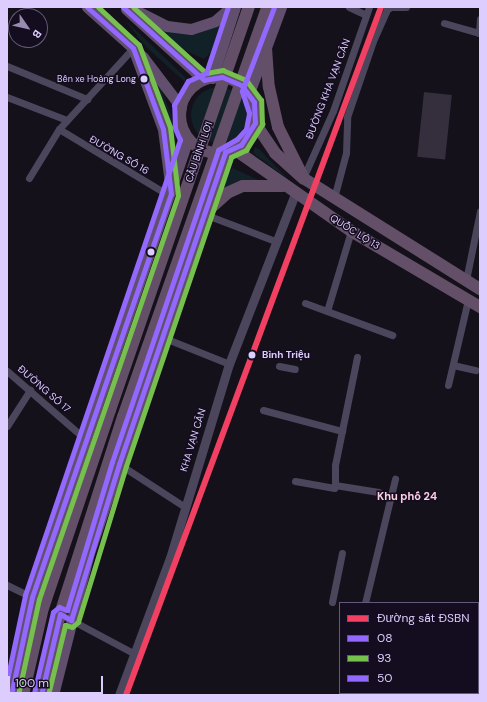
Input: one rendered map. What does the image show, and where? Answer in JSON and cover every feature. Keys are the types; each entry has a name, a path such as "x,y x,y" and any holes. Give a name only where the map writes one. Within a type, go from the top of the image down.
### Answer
{"highway":[{"name":"CẦU BÌNH LỢI","path":"22,695 43,608 96,449 249,7"},
{"name":"CẦU BÌNH LỢI","path":"41,695 114,460 123,417 267,7"},
{"path":"266,48 268,87 278,127 303,178"},
{"path":"208,79 232,80 249,93 256,113 255,124 247,139 230,151 209,152 188,139 182,129 181,107 194,86 208,79"},
{"name":"QUỐC LỘ 13","path":"255,124 275,153 303,178 480,289"},
{"name":"QUỐC LỘ 13","path":"230,151 351,231 480,307"},
{"path":"204,214 227,192 243,186 283,186"}],"main road":[{"path":"87,7 133,48 161,78 181,107"},
{"path":"124,7 208,79 235,7"},
{"path":"129,7 168,26 191,29 215,21 230,7"},
{"path":"249,93 281,7"},
{"path":"133,48 163,129 171,195"},
{"path":"11,695 32,597 85,439 171,195 188,139"},
{"path":"114,460 162,337 204,214 230,151"},
{"path":"171,195 182,191 195,194 204,214"},
{"path":"85,439 96,449"},
{"path":"53,695 66,617"}],"street":[{"path":"349,7 366,15"},
{"name":"ĐƯỜNG KHA VẠN CÂN","path":"303,178 333,111 369,7"},
{"path":"334,198 346,153 346,118 373,41 387,9 393,7 406,7"},
{"path":"444,23 479,33 480,19"},
{"path":"29,178 59,129 133,48"},
{"path":"7,66 87,98"},
{"path":"7,97 67,120"},
{"name":"ĐƯỜNG SỐ 16","path":"59,129 171,195"},
{"name":"KHA VẠN CÂN","path":"119,695 135,654 185,507 229,364 275,241 295,194"},
{"path":"466,280 480,211"},
{"path":"204,214 275,241"},
{"path":"327,311 351,231"},
{"path":"448,385 468,300"},
{"path":"305,303 392,335"},
{"path":"162,337 229,364"},
{"path":"334,486 342,431 357,357"},
{"path":"453,365 475,370"},
{"path":"280,366 295,369"},
{"name":"ĐƯỜNG SỐ 17","path":"7,370 85,439"},
{"path":"7,426 30,390"},
{"path":"263,410 342,431"},
{"path":"114,460 185,507"},
{"path":"365,602 396,479"},
{"path":"295,482 378,492"},
{"path":"332,602 342,552"},
{"path":"7,585 32,597"},
{"path":"66,617 135,654"}],"shaded area":[{"path":"225,17 215,48 204,59 180,48 146,20 170,30"},
{"path":"125,20 185,77 185,82 146,47"},
{"path":"148,70 161,89 171,114 177,146 172,169 165,113"},
{"path":"219,87 230,89 239,95 245,104 247,115 245,126 239,135 230,141 219,143 208,141 199,135 193,126 191,115 193,104 199,95 208,89"},
{"path":"255,147 259,149 288,179 253,153"},
{"path":"233,168 260,181 216,198 225,174"}],"building":[{"path":"424,92 452,95 445,160 417,157"}],"rail line":[{"name":"ĐSBN","path":"126,695 381,7"}],"transit line":[{"name":"08","path":"11,695 32,597 171,194 163,129 133,48 87,7"},
{"name":"93","path":"18,695 39,599 178,195 170,127 139,45 98,7"},
{"name":"08","path":"41,695 60,614 71,620 119,464 225,152 241,145 255,123 254,102 241,85 222,77 204,80 123,7"},
{"name":"93","path":"48,695 65,625 72,627 78,622 126,466 231,157 246,150 262,124 261,100 246,80 223,70 206,73 133,7"},
{"name":"50","path":"7,680 25,595 180,140 175,128 174,105 188,81 206,73 228,7"},
{"name":"50","path":"34,693 53,612 59,607 67,610 112,462 218,150 237,139 246,129 249,113 242,91 274,7"}],"place":[{"name":"Bến xe Hoàng Long","path":"144,79"},
{"name":"Bình Triệu","path":"252,355"}],"district":[{"name":"Khu phố 24","path":"407,496"}]}
